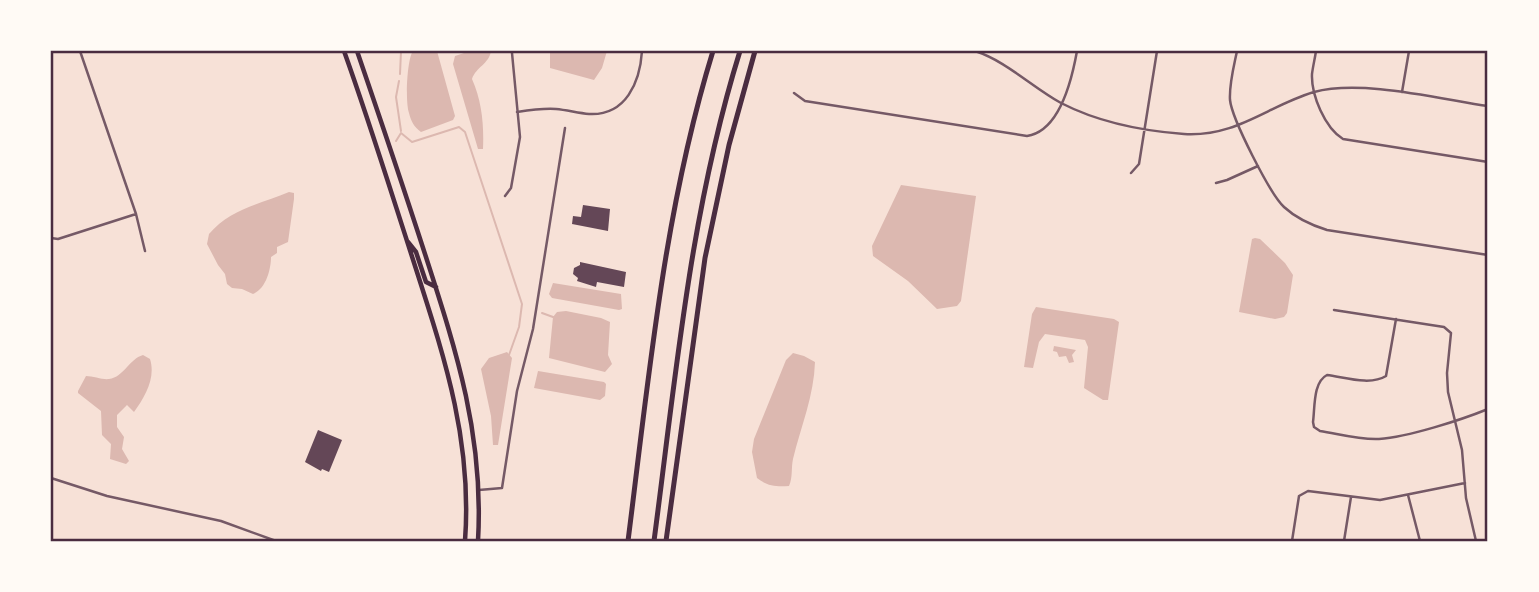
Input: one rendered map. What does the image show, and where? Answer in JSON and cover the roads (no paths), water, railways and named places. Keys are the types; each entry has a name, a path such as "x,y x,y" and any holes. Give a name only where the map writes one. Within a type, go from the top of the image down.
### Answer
{"highway":[{"path":"628,541 664,260 695,107 713,51"},
{"path":"654,541 693,242 721,115 740,51"},
{"path":"666,541 705,258 729,145 755,51"}],"main road":[{"path":"344,51 440,341 458,412 466,487 465,541"},
{"path":"357,51 436,287 471,410 479,490 478,541"},
{"path":"407,242 416,252 426,282 436,287"}],"street":[{"path":"80,51 136,214 145,251"},
{"path":"517,112 553,108 599,114 616,108 625,101 634,87 642,51"},
{"path":"975,51 981,52 1061,103 1094,117 1144,128 1196,134 1221,132 1240,126 1314,92 1356,87 1488,106"},
{"path":"793,93 804,101 1027,136 1043,131 1050,124 1072,80 1077,51"},
{"path":"1131,173 1139,164 1157,51"},
{"path":"1237,51 1230,103 1259,165 1282,205 1314,226 1488,255"},
{"path":"1316,51 1312,75 1314,92 1331,129 1343,139 1488,162"},
{"path":"1402,93 1409,51"},
{"path":"505,195 511,188 519,145 512,53"},
{"path":"479,490 502,488 517,391 533,330 565,128"},
{"path":"1216,183 1259,165"},
{"path":"51,239 136,214"},
{"path":"1334,310 1444,327 1451,333 1448,392 1462,450 1468,512 1476,541"},
{"path":"1396,319 1386,376 1378,380 1322,376 1318,383 1314,428 1320,432 1377,439 1456,421 1488,409"},
{"path":"51,478 107,496 221,522 276,541"},
{"path":"1292,541 1299,496 1303,492 1380,500 1465,483"},
{"path":"1408,495 1420,541"},
{"path":"1344,541 1350,497"}],"waterway":[{"path":"400,74 401,51"},
{"path":"399,81 396,97 401,131"},
{"path":"396,141 401,133 412,142 459,127 465,132 522,304 519,327 509,355"},
{"path":"542,313 553,317"}]}
